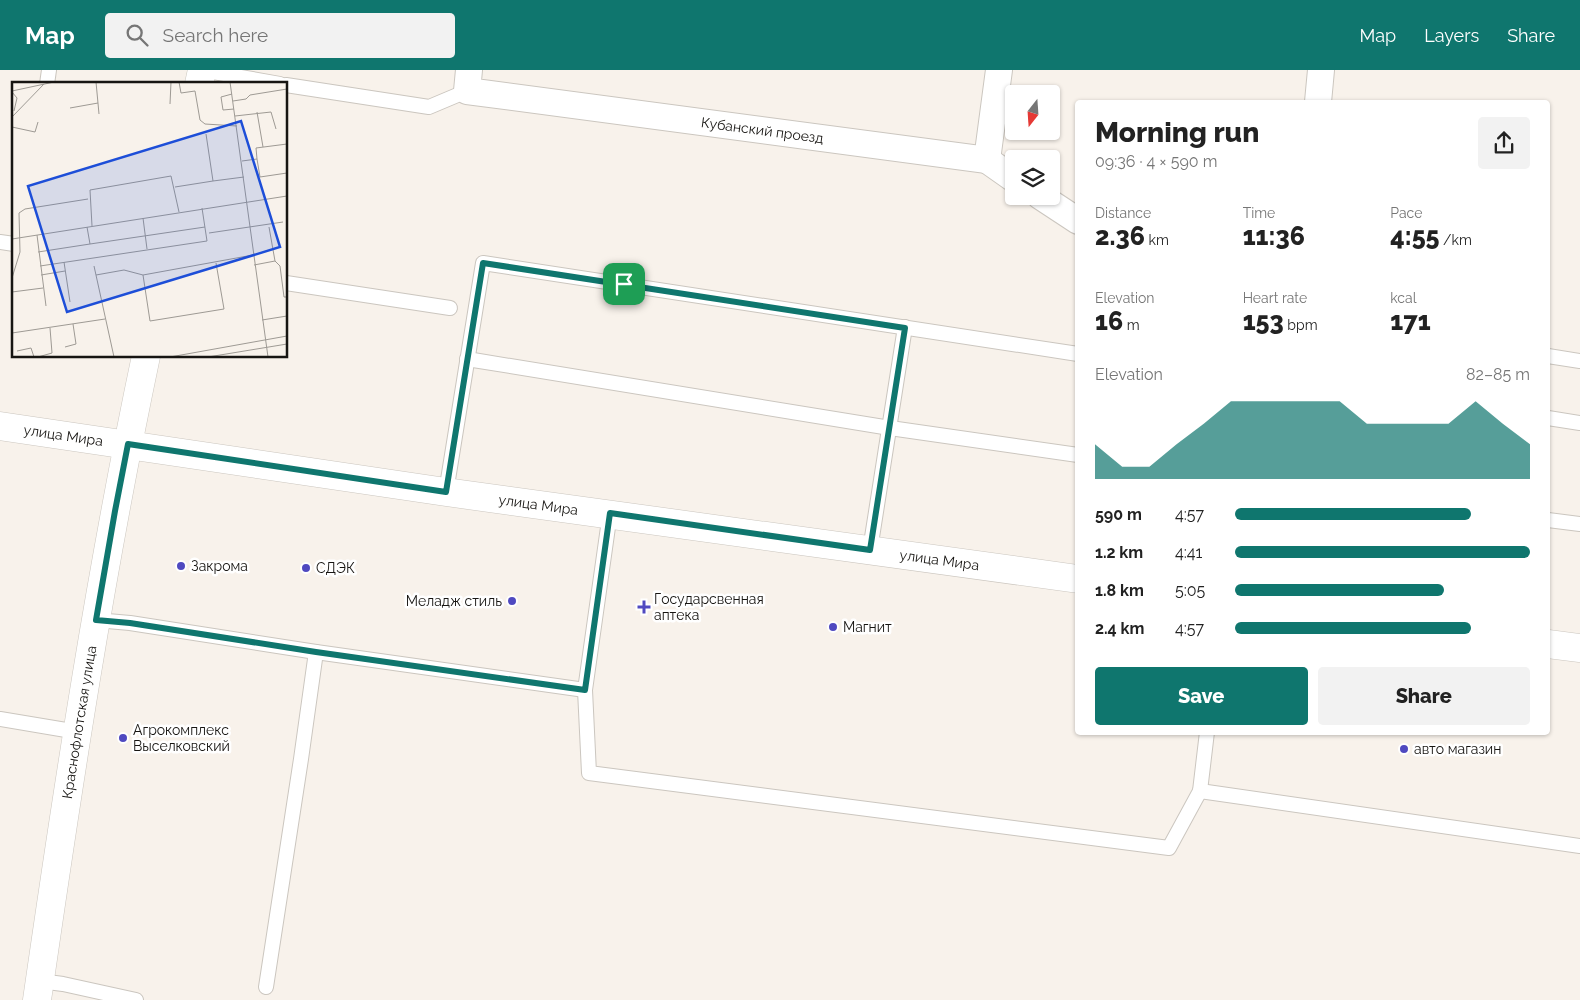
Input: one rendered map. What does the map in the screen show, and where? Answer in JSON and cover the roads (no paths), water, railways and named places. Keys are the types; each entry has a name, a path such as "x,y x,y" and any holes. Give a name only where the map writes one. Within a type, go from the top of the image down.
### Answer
{"main road":[{"name":"Краснофлотская улица","path":"38,990 96,620 115,511 146,358"},
{"name":"улица Мира","path":"0,426 446,492 610,513 1075,579"},
{"path":"1550,644 1580,648"}],"street":[{"path":"999,70 987,160 1005,172"},
{"path":"1318,100 1321,70"},
{"name":"Кубанский проезд","path":"468,80 987,160"},
{"path":"1054,205 1075,219"}],"lane":[{"path":"202,70 269,82"},
{"path":"288,85 429,107 468,80"},
{"path":"446,492 483,263 1075,354"},
{"path":"288,283 450,308"},
{"path":"870,550 905,328"},
{"path":"1550,356 1580,361"},
{"path":"468,359 890,428 1075,455"},
{"path":"1550,418 1580,423"},
{"path":"610,513 585,690 589,773 1170,848 1200,791 1207,735"},
{"path":"1550,520 1580,524"},
{"path":"96,620 130,623 316,652 585,690"},
{"path":"266,987 316,652"},
{"path":"0,719 78,732"},
{"path":"1200,791 1580,846"},
{"path":"38,990 63,984 136,1000"}],"place":[{"name":"Закрома","path":"181,566"},
{"name":"СДЭК","path":"306,568"},
{"name":"Меладж стиль","path":"512,601"},
{"name":"Государсвенная аптека","path":"644,607"},
{"name":"Магнит","path":"833,627"},
{"name":"Агрокомплекс Выселковский","path":"123,738"},
{"name":"авто магазин","path":"1404,749"}]}
